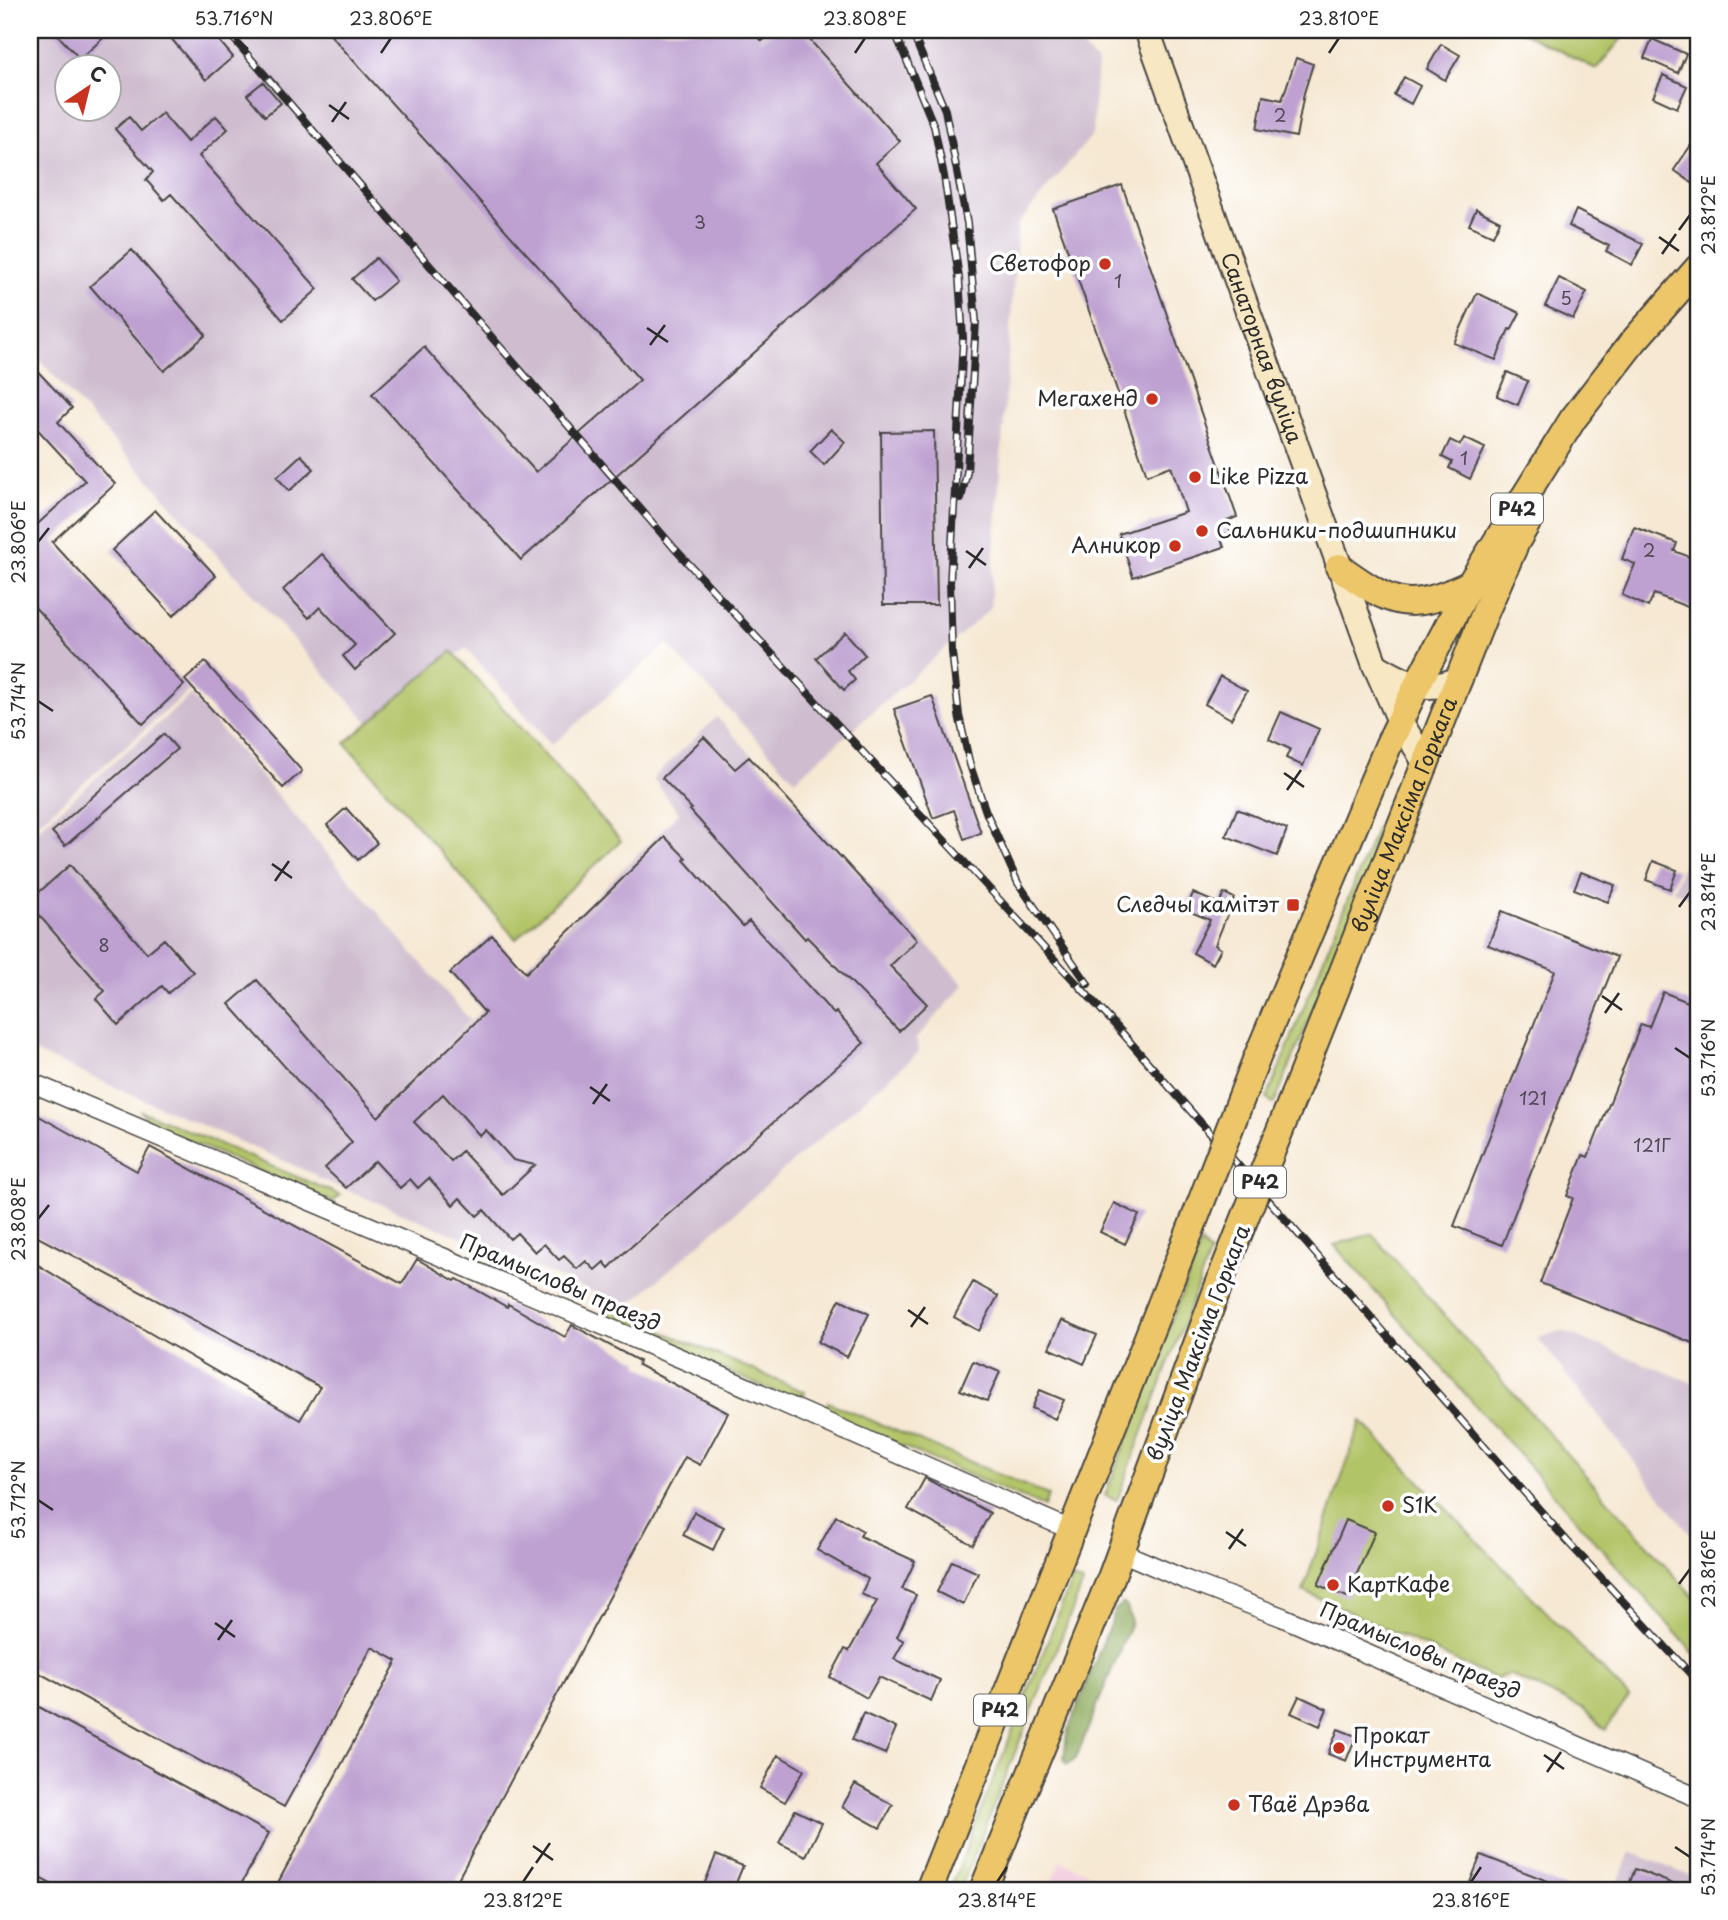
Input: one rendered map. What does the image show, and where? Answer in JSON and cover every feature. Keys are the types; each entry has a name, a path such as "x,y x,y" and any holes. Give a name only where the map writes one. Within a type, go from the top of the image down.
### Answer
{"main road":[{"name":"Р42","path":"1417,685 1470,584 1573,419 1632,344 1698,268"},
{"name":"Р42","path":"1460,678 1483,615 1516,542 1632,344"},
{"path":"1339,567 1384,597 1406,603 1446,596 1470,584"},
{"name":"вуліца Максіма Горкага","path":"983,1890 1121,1552 1226,1269 1460,678"},
{"name":"вуліца Максіма Горкага","path":"929,1890 1256,1060 1388,746 1417,685"},
{"path":"1388,746 1426,764"}],"street":[{"name":"Санаторная вуліца","path":"1147,30 1375,665"},
{"path":"1375,665 1398,679 1417,685 1442,687 1460,678"},
{"path":"1375,665 1400,721 1426,764"},
{"path":"1375,665 1388,746"},
{"name":"Прамысловы праезд","path":"30,1082 701,1367 1070,1530"},
{"name":"Прамысловы праезд","path":"1121,1552 1282,1617 1698,1798"}],"shaded area":[{"path":"30,30 1065,30 1097,62 1092,135 1018,224 990,609 795,780 667,644 552,745 466,648 371,725 30,349"},
{"path":"30,514 190,690 30,830"},
{"path":"191,695 470,1020 405,1087 679,813 653,778 717,717 964,985 916,1039 919,1052 628,1306 315,1177 316,1175 30,1050 30,836"},
{"path":"1694,835 1698,837 1698,901 1673,891"},
{"path":"1563,1331 1698,1385 1698,1544 1537,1337"},
{"path":"1630,1852 1698,1879 1698,1890 1615,1890"},
{"path":"1060,1861 1133,1890 1048,1890"}],"green space":[{"path":"1519,30 1629,30 1596,69"},
{"path":"452,651 621,841 516,939 345,743"},
{"path":"1378,825 1388,830 1274,1104 1267,1098"},
{"path":"139,1110 340,1195 333,1202 154,1126"},
{"path":"1372,1234 1698,1602 1698,1658 1334,1245"},
{"path":"1201,1243 1210,1253 1117,1500 1105,1496"},
{"path":"610,1309 805,1392 801,1403 615,1323 610,1317"},
{"path":"828,1402 1048,1495 1044,1507 824,1413"},
{"name":"S1K","path":"1361,1421 1629,1697 1605,1730 1583,1709 1509,1674 1495,1679 1303,1591"},
{"path":"1072,1579 1083,1583 960,1890 950,1890"},
{"path":"1123,1603 1127,1607 1131,1622 1076,1758 1068,1764 1064,1759 1067,1733 1116,1609"}],"building":[{"path":"53,30 112,30 88,52 73,52"},
{"path":"164,30 210,30 233,57 206,80"},
{"path":"326,30 752,30 762,41 775,30 801,30 900,141 876,163 916,209 521,560 372,394 424,347 536,472 640,380"},
{"path":"1652,39 1686,54 1678,73 1644,58"},
{"path":"1441,44 1460,55 1445,80 1427,69"},
{"path":"1296,58 1313,64 1304,93 1296,137 1257,129 1263,96 1282,100"},
{"path":"1663,75 1687,86 1677,108 1653,97"},
{"path":"1404,77 1420,86 1411,104 1394,95"},
{"path":"263,82 281,103 265,116 247,95"},
{"path":"162,113 187,142 216,116 228,129 199,156 318,289 283,320 171,194 164,200 146,180 153,172 115,129 129,117 141,131"},
{"path":"1698,135 1698,187 1674,170"},
{"path":"1122,185 1237,517 1227,521 1231,532 1220,536 1224,547 1133,577 1119,534 1186,512 1171,466 1147,475 1053,209"},
{"path":"1476,209 1500,221 1493,236 1469,225"},
{"path":"1576,210 1643,244 1632,265 1606,251 1609,246 1569,226"},
{"path":"132,250 206,335 164,371 90,286"},
{"path":"376,258 396,281 372,301 352,279"},
{"path":"1559,278 1587,292 1573,319 1545,306"},
{"path":"1477,293 1520,313 1511,330 1509,329 1496,360 1454,343"},
{"path":"30,363 72,408 58,422 115,484 52,542 184,685 143,724 30,602 30,531 85,481 30,421"},
{"path":"1507,372 1528,381 1518,405 1497,396"},
{"path":"831,429 845,442 824,465 810,451"},
{"path":"934,431 937,605 883,605 881,432"},
{"path":"1464,438 1485,448 1470,479 1449,468 1452,462 1442,457 1450,440 1460,445"},
{"path":"301,455 314,469 289,491 277,477"},
{"path":"155,510 216,576 173,616 112,550"},
{"path":"1634,527 1677,543 1674,551 1698,560 1698,611 1654,594 1648,607 1622,595 1635,564 1622,559"},
{"path":"322,554 395,633 355,670 343,656 355,645 320,607 309,618 283,590"},
{"path":"845,632 865,655 848,671 855,680 844,690 816,658"},
{"path":"205,662 302,771 283,788 185,680"},
{"path":"1220,676 1247,691 1231,719 1205,704"},
{"path":"932,696 981,833 964,839 954,810 933,818 894,709"},
{"path":"1281,712 1319,729 1303,766 1286,758 1290,749 1269,739"},
{"path":"164,734 177,749 65,846 52,832"},
{"path":"704,737 735,769 749,757 917,940 890,966 927,1004 899,1031 807,937 805,939 662,778"},
{"path":"346,808 377,843 358,860 327,825"},
{"path":"1237,809 1287,829 1277,856 1226,836"},
{"path":"665,837 743,926 749,921 830,1010 834,1014 836,1012 864,1043 609,1268 604,1262 595,1270 586,1261 577,1269 564,1256 559,1260 544,1244 535,1252 517,1233 510,1239 484,1210 477,1216 460,1198 453,1205 429,1178 418,1188 410,1179 400,1188 375,1161 346,1188 325,1168 352,1142 229,1004 257,980 378,1117 485,1013 450,973 492,935 526,973","holes":["443,1094 480,1136 486,1130 513,1160 535,1165 503,1195 462,1151 451,1161 414,1122"]},
{"path":"1653,861 1677,870 1670,889 1646,880"},
{"path":"70,865 147,953 164,939 193,972 168,993 162,986 118,1025 96,999 105,991 30,905 30,900"},
{"path":"1581,872 1615,885 1608,902 1574,889"},
{"path":"1193,893 1219,904 1224,893 1234,898 1215,945 1221,949 1213,964 1193,953 1210,920 1186,910"},
{"path":"1502,911 1617,957 1502,1245 1454,1226 1555,971 1488,945"},
{"path":"1663,992 1698,1006 1698,1345 1540,1283 1573,1198 1567,1196 1583,1155 1588,1157 1641,1024 1649,1027"},
{"path":"30,1111 137,1171 150,1147 402,1284 417,1259 507,1307 508,1304 565,1337 572,1325 639,1361 638,1365 728,1413 700,1465 685,1457 452,1890 274,1890 397,1661 372,1647 284,1807 30,1668 30,1260 300,1420 320,1387 30,1233"},
{"path":"1114,1203 1139,1215 1125,1244 1100,1232"},
{"path":"973,1282 998,1296 979,1331 954,1317"},
{"path":"840,1299 869,1314 847,1357 818,1342"},
{"path":"1062,1320 1097,1335 1084,1364 1049,1348"},
{"path":"973,1361 1000,1372 987,1401 960,1390"},
{"path":"1040,1390 1064,1400 1055,1419 1032,1408"},
{"path":"925,1478 990,1513 973,1545 908,1509"},
{"path":"694,1512 724,1527 713,1550 683,1535"},
{"path":"836,1516 863,1531 860,1536 915,1561 902,1589 916,1595 897,1637 904,1641 894,1659 940,1680 931,1701 879,1677 867,1698 830,1677 845,1649 849,1651 877,1601 861,1594 868,1579 817,1550"},
{"path":"1346,1520 1375,1532 1347,1597 1318,1585"},
{"path":"952,1561 978,1573 963,1605 937,1592"},
{"path":"1299,1696 1327,1709 1320,1726 1291,1713"},
{"path":"30,1702 269,1833 238,1890 62,1890 30,1873"},
{"path":"863,1713 896,1728 885,1754 852,1740"},
{"path":"1338,1729 1356,1736 1346,1761 1328,1754"},
{"path":"778,1755 804,1770 785,1802 760,1788"},
{"path":"855,1784 893,1805 880,1828 842,1807"},
{"path":"795,1810 822,1823 806,1856 779,1843"},
{"path":"716,1855 743,1866 733,1890 702,1890"},
{"path":"1481,1855 1568,1889 1467,1890"},
{"path":"1635,1869 1686,1889 1686,1890 1627,1890"}],"railway":[{"path":"226,30 675,549 1117,1027 1567,1541 1698,1682"},
{"path":"894,30 934,126 959,278 963,338 950,583 952,652 959,715 970,765 986,812 1018,883 1088,984"},
{"path":"911,30 945,110 967,223 976,321 967,472 961,499"}],"place":[{"name":"Светофор","path":"1105,264"},
{"name":"Мегахенд","path":"1152,399"},
{"name":"Like Pizza","path":"1195,477"},
{"name":"Сальники-подшипники","path":"1202,531"},
{"name":"Алникор","path":"1175,546"},
{"name":"Следчы камітэт","path":"1293,905"},
{"name":"S1K","path":"1388,1506"},
{"name":"КартКафе","path":"1333,1585"},
{"name":"Прокат Инструмента","path":"1339,1748"},
{"name":"Тваё Дрэва","path":"1234,1805"}]}
